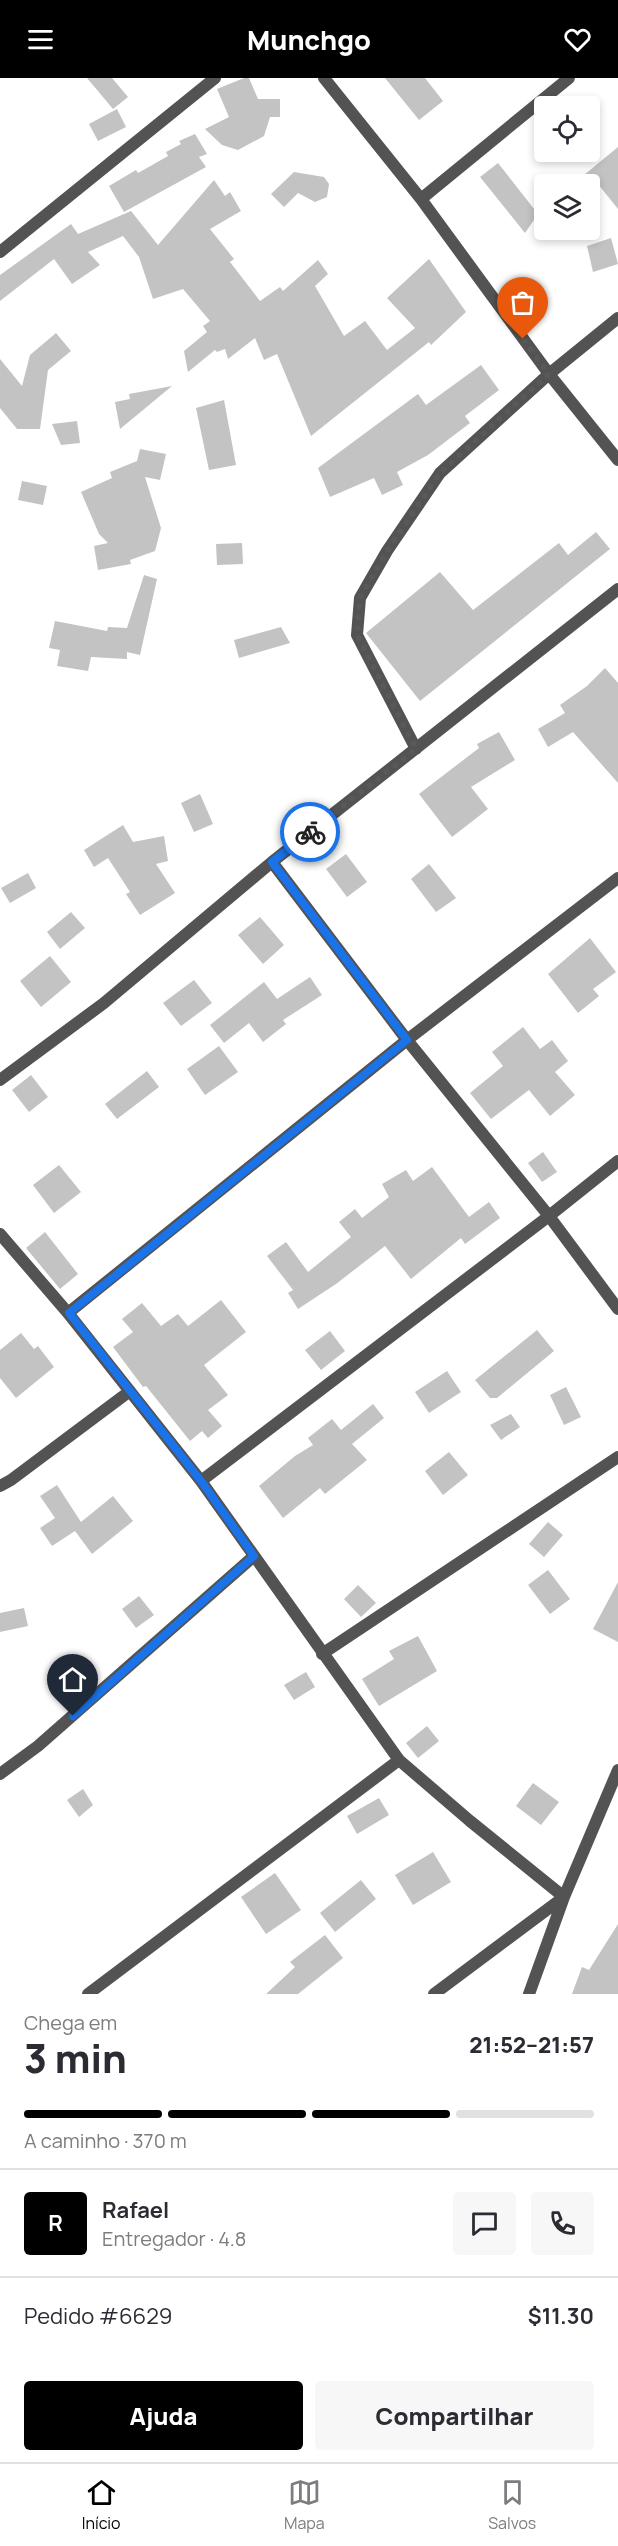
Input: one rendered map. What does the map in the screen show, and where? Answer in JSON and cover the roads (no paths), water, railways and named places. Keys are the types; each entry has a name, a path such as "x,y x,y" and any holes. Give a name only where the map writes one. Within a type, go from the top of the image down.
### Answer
{"street":[{"path":"0,252 214,78"},
{"path":"324,78 421,199 549,374 618,460"},
{"path":"421,199 569,78"},
{"path":"416,749 357,635 360,598 387,551 440,473 549,374 618,318"},
{"path":"0,1080 104,1003 272,862 618,589"},
{"path":"272,862 407,1040 549,1216 618,1309"},
{"path":"69,1313 407,1040 618,878"},
{"path":"201,1481 618,1161"},
{"path":"0,1235 69,1313 201,1481 399,1760 564,1897"},
{"path":"0,1486 130,1390"},
{"path":"322,1654 618,1457"},
{"path":"0,1774 38,1746 254,1556"},
{"path":"88,1994 399,1760"},
{"path":"529,1994 564,1897 618,1770"},
{"path":"434,1994 564,1897"}]}
